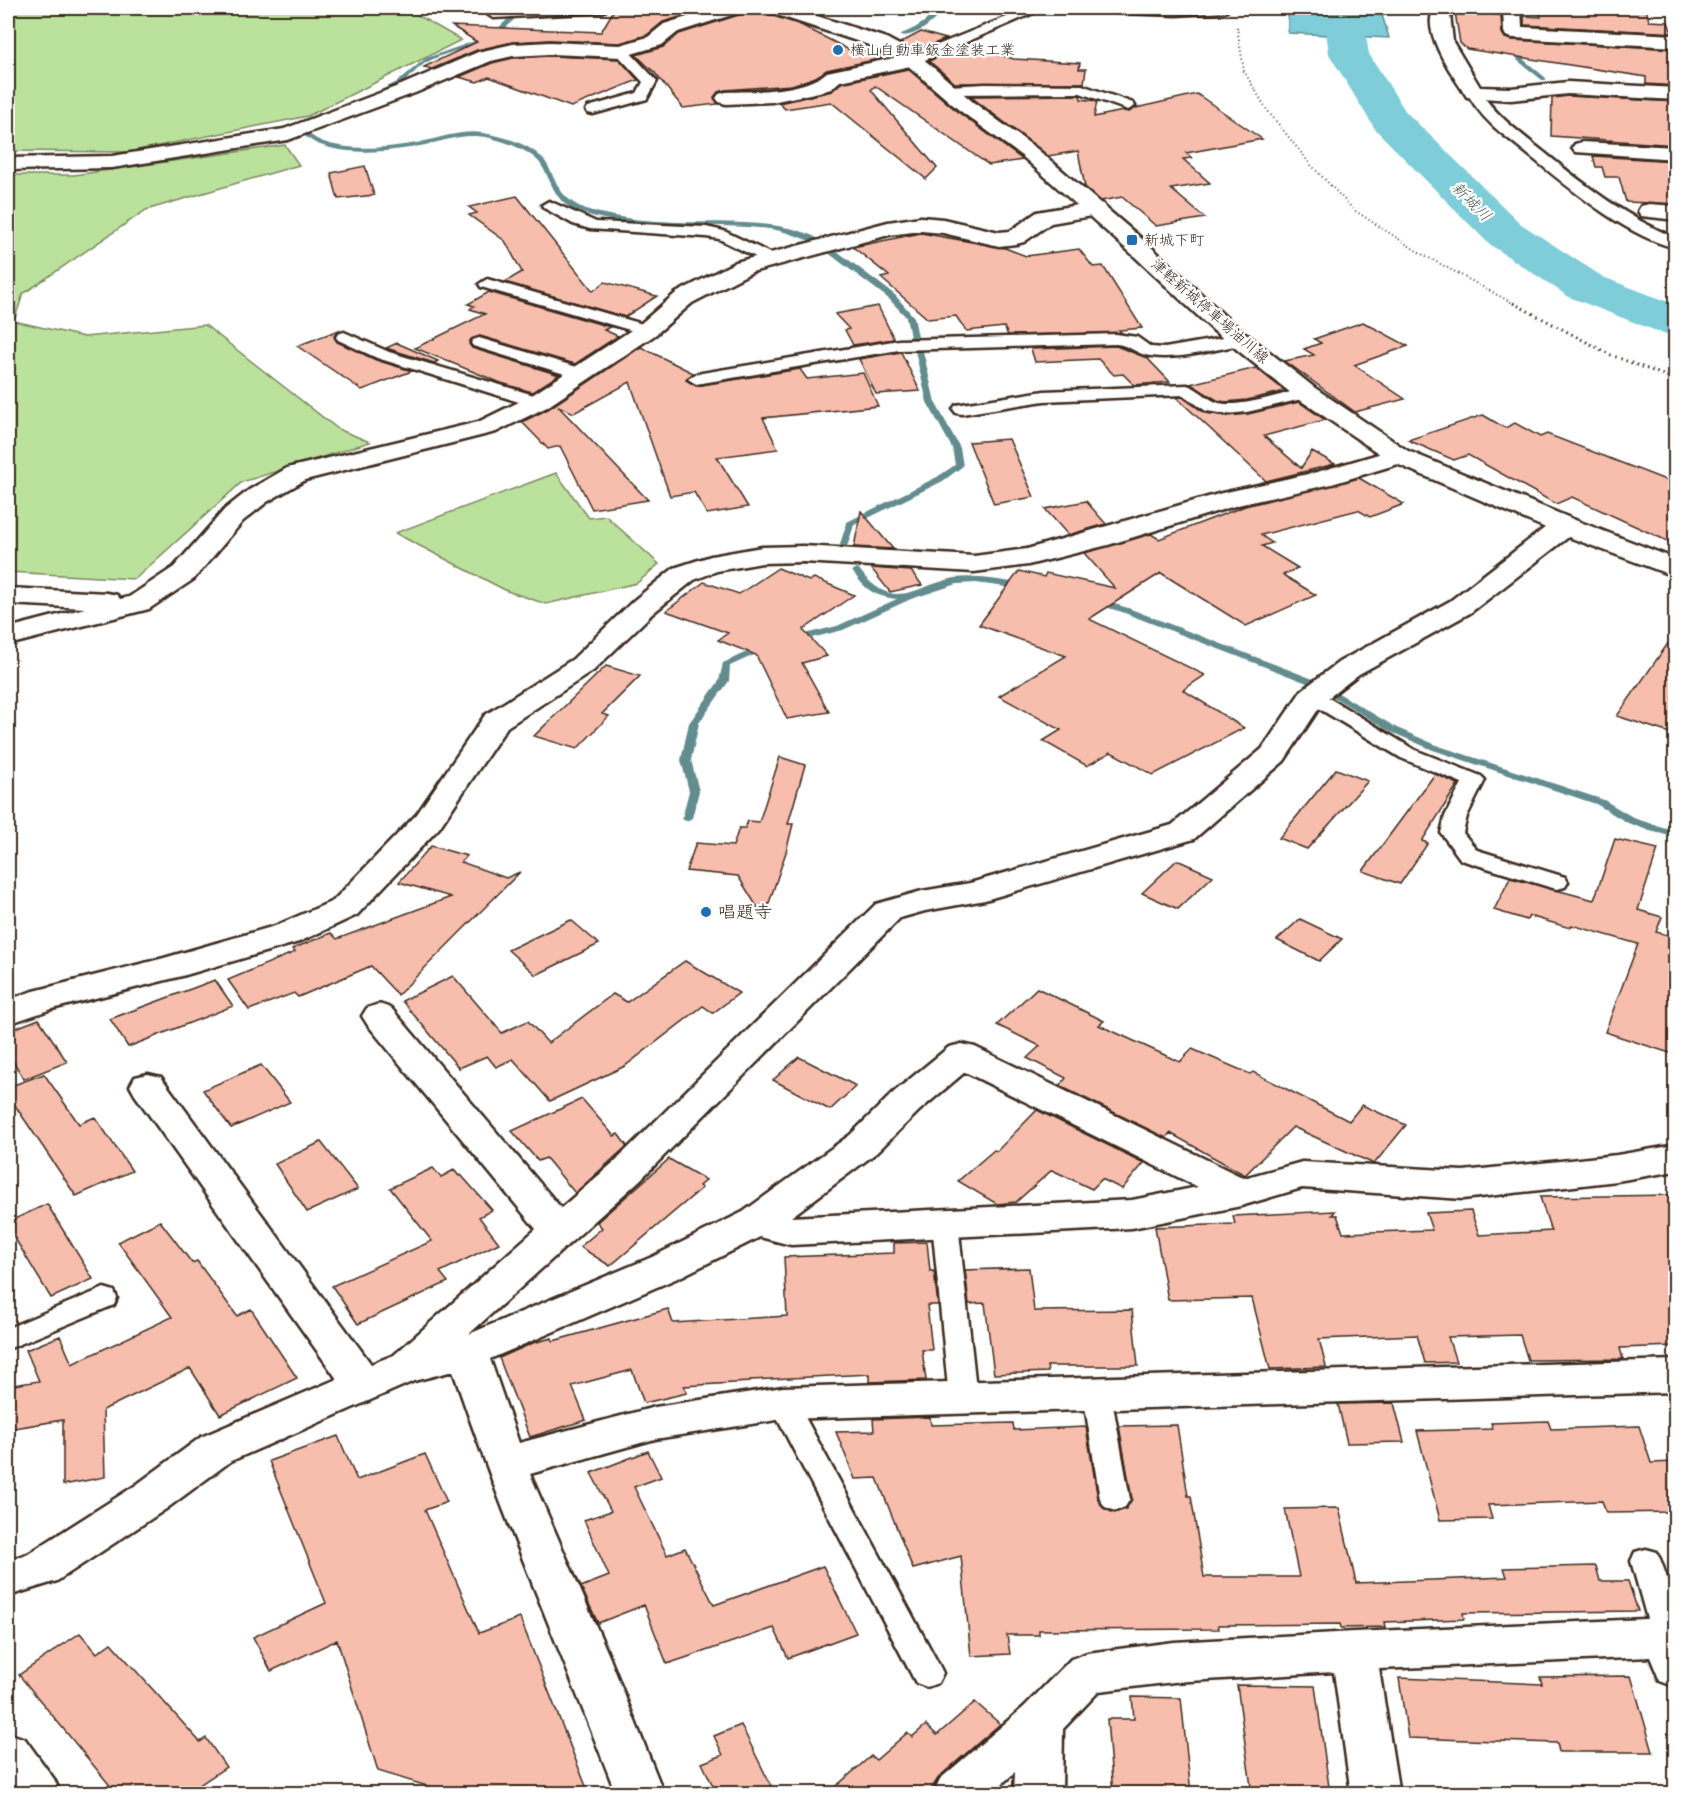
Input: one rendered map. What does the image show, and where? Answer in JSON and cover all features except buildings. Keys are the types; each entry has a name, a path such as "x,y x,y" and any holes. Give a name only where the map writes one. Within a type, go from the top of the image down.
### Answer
{"street":[{"path":"8,164 112,162 288,134 408,89 485,56 513,50 550,48 621,51 655,41 671,28 734,8"},
{"name":"津軽新城停車場油川線","path":"775,8 879,42 912,60 1030,153 1095,208 1240,340 1305,393 1399,456 1565,526 1676,569"},
{"path":"1512,8 1514,32 1676,41"},
{"path":"1440,11 1443,42 1474,93 1511,94 1568,88 1676,94"},
{"path":"726,98 772,96 824,85 834,76 912,60"},
{"path":"1582,148 1676,153"},
{"path":"8,637 139,603 184,573 234,515 258,496 296,474 487,428 537,402 581,374 647,330 684,298 744,267 888,229 921,224 943,226 999,239 1016,237 1045,217 1095,208"},
{"path":"1648,211 1676,213"},
{"path":"8,1012 42,1000 170,968 287,934 345,908 428,821 496,721 583,665 643,607 684,574 711,564 762,555 803,554 974,564 1029,557 1231,499 1323,478 1399,456"},
{"path":"405,1367 627,1171 888,910 922,901 974,893 1183,832 1273,754 1312,696 1349,668 1460,607 1565,526"},
{"path":"8,596 139,603"},
{"path":"380,1016 559,1231"},
{"path":"8,1578 41,1568 151,1497 216,1449 405,1367 467,1352 666,1267 757,1222 863,1144 907,1101 962,1056 1241,1192"},
{"path":"148,1086 364,1385"},
{"path":"757,1222 791,1231 1132,1214 1241,1192 1302,1176 1463,1185 1617,1168 1676,1158"},
{"path":"467,1352 505,1464 586,1656 640,1794"},
{"path":"505,1464 655,1423 783,1403 1676,1376"},
{"path":"1354,1651 1375,1794"},
{"path":"957,1794 1040,1721 1087,1673 1174,1662 1354,1651 1671,1652"},
{"path":"1038,1794 1040,1721"},
{"path":"8,1754 37,1794"}],"lane":[{"path":"493,14 603,8"},
{"path":"912,60 1039,8"},
{"path":"1098,8 1176,11 1225,8"},
{"path":"593,110 642,96 650,81 621,51"},
{"path":"948,90 1082,89 1128,106"},
{"path":"1474,93 1480,105 1503,128 1602,205 1656,236 1676,244"},
{"path":"549,206 578,221 595,226 706,232 724,237 771,259"},
{"path":"487,284 647,330"},
{"path":"344,337 383,355 537,402"},
{"path":"696,380 899,345 1116,339 1131,340 1147,351 1165,353 1240,340"},
{"path":"479,343 581,374"},
{"path":"962,410 1044,396 1177,390 1187,390 1212,407 1227,409 1247,407 1305,393"},
{"path":"1312,696 1408,754 1474,780 1456,816 1452,833 1469,855 1557,882"},
{"path":"945,1223 963,1398"},
{"path":"8,1339 104,1298"},
{"path":"1096,1394 1115,1499"},
{"path":"783,1403 927,1673"},
{"path":"1646,1561 1671,1652"}],"path":[{"path":"1264,8 1421,13"},
{"path":"1235,19 1244,71 1267,110 1334,192 1354,210 1420,253 1611,356 1676,380"}],"green space":[{"path":"15,8 405,8 461,40 308,116 128,152 8,151 8,16"},
{"path":"285,145 299,165 146,210 23,294 14,321 84,337 205,325 338,429 370,442 242,482 135,579 8,572 8,175 74,175"},
{"path":"556,473 589,518 606,516 659,564 637,583 546,604 507,591 395,533"}],"water":[{"path":"1288,8 1380,8 1389,38 1288,33"}],"waterway":[{"path":"903,35 928,23 939,11 935,8"},
{"name":"新城川","path":"1342,8 1349,54 1390,120 1505,234 1586,287 1676,322"},
{"path":"370,97 399,83 428,59 496,34 513,17"},
{"path":"1533,38 1524,48 1520,60 1544,79"},
{"path":"304,124 304,121 327,113"},
{"path":"306,134 325,145 368,149 406,147 462,135 485,135 514,144 538,158 543,163 560,196 578,209 634,221 776,228 798,233 819,242"},
{"path":"830,250 892,297 910,317 914,337"},
{"path":"844,544 850,524 940,479 959,466 953,440 931,402 919,351"},
{"path":"856,571 867,585 877,592 908,597"},
{"path":"908,597 956,581 976,580 1021,586"},
{"path":"796,639 840,628 908,597"},
{"path":"1098,602 1125,610 1310,681"},
{"path":"687,818 694,791 686,760 694,723 724,681 726,665 764,647"},
{"path":"1335,694 1394,730 1436,748 1600,802 1632,821 1676,834"}],"place":[{"name":"横山自動車鈑金塗装工業","path":"838,50"},
{"name":"新城下町","path":"1132,240"},
{"name":"唱題寺","path":"706,912"}]}
